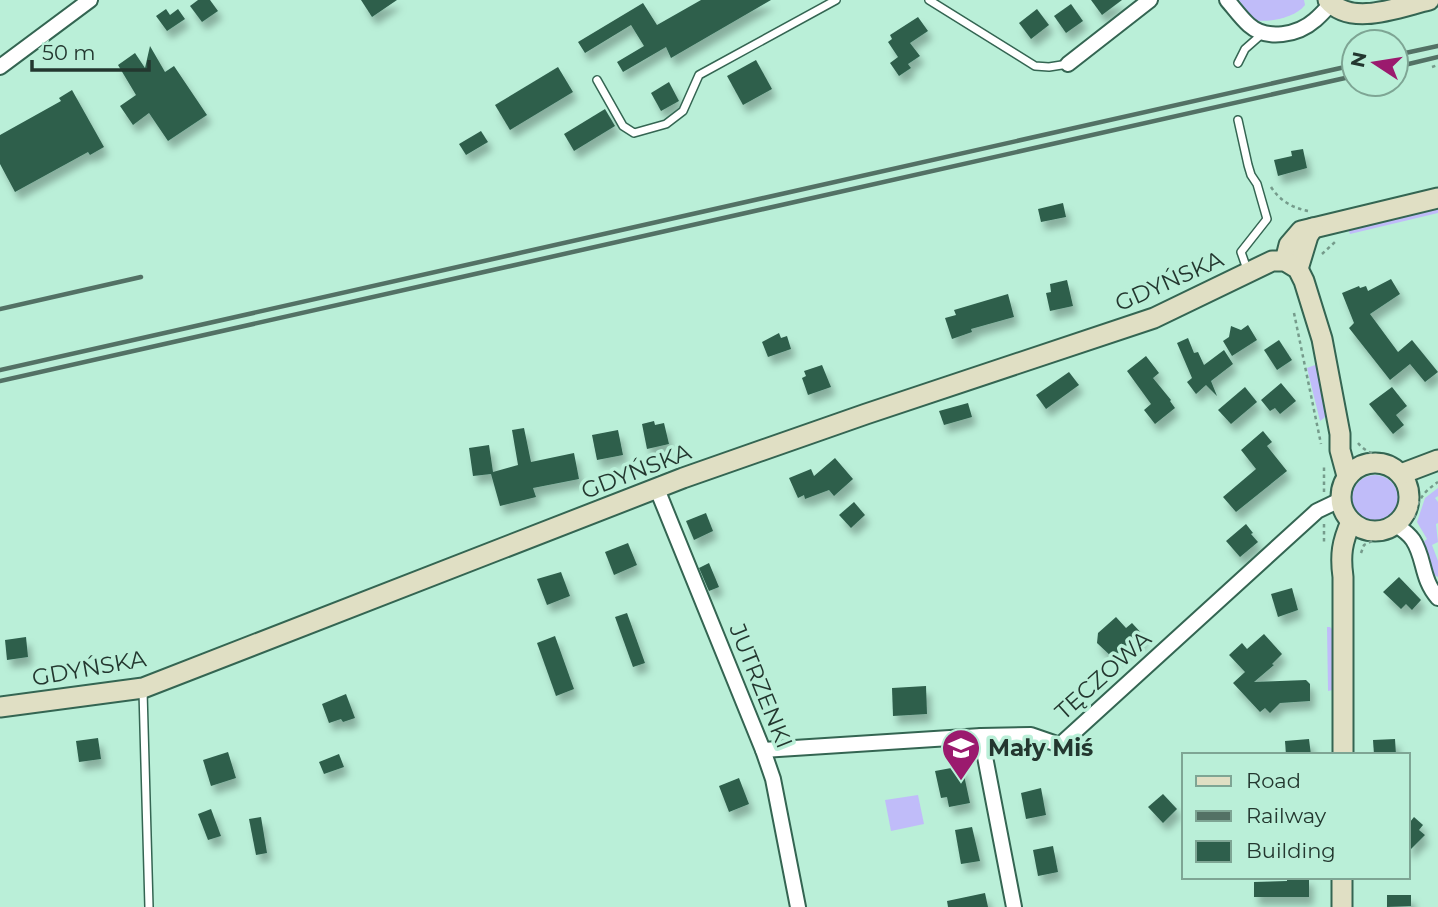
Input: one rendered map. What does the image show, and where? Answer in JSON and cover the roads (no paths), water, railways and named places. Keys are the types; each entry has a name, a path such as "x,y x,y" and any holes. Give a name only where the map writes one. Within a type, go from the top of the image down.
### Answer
{"main road":[{"path":"1329,2 1354,15 1429,0"},
{"path":"1364,464 1348,436 1322,339 1304,281 1292,265 1289,245 1312,220 1438,198"},
{"name":"GDYŃSKA","path":"0,707 143,688 657,489 866,414 1154,318 1272,261 1292,265"},
{"path":"1347,476 1340,450 1348,436"},
{"path":"1401,475 1438,460"},
{"path":"1364,464 1384,464 1401,475 1409,504 1405,524 1382,531 1358,527 1343,512 1340,500 1342,487 1347,476 1355,469 1364,464"},
{"path":"1401,475 1438,471"},
{"path":"1343,753 1341,562 1343,541 1358,527"},
{"path":"1342,879 1342,907"}],"street":[{"path":"0,67 90,0"},
{"path":"1068,64 1150,0"},
{"path":"1227,0 1249,26 1262,34 1275,36 1303,28 1314,21 1329,2"},
{"name":"JUTRZENKI","path":"657,489 773,779 798,907"},
{"name":"TĘCZOWA","path":"763,750 1031,734 1060,745 1317,511 1340,500"},
{"path":"1405,524 1416,544 1428,584 1436,593"},
{"path":"981,736 1014,907"}],"lane":[{"path":"597,80 623,126 634,133 666,124 683,111 699,75 836,0"},
{"path":"929,0 1035,66 1068,64"},
{"path":"1238,63 1245,49 1262,34"},
{"path":"1238,120 1248,165 1257,184 1267,219 1241,252 1248,272"},
{"path":"143,688 149,907"}],"railway":[{"path":"1410,52 1438,46"},
{"path":"1410,64 1438,57"},
{"path":"0,370 1340,68"},
{"path":"0,381 1340,79"},
{"path":"0,309 141,277"}],"place":[{"name":"Mały Miś","path":"961,782"}]}
